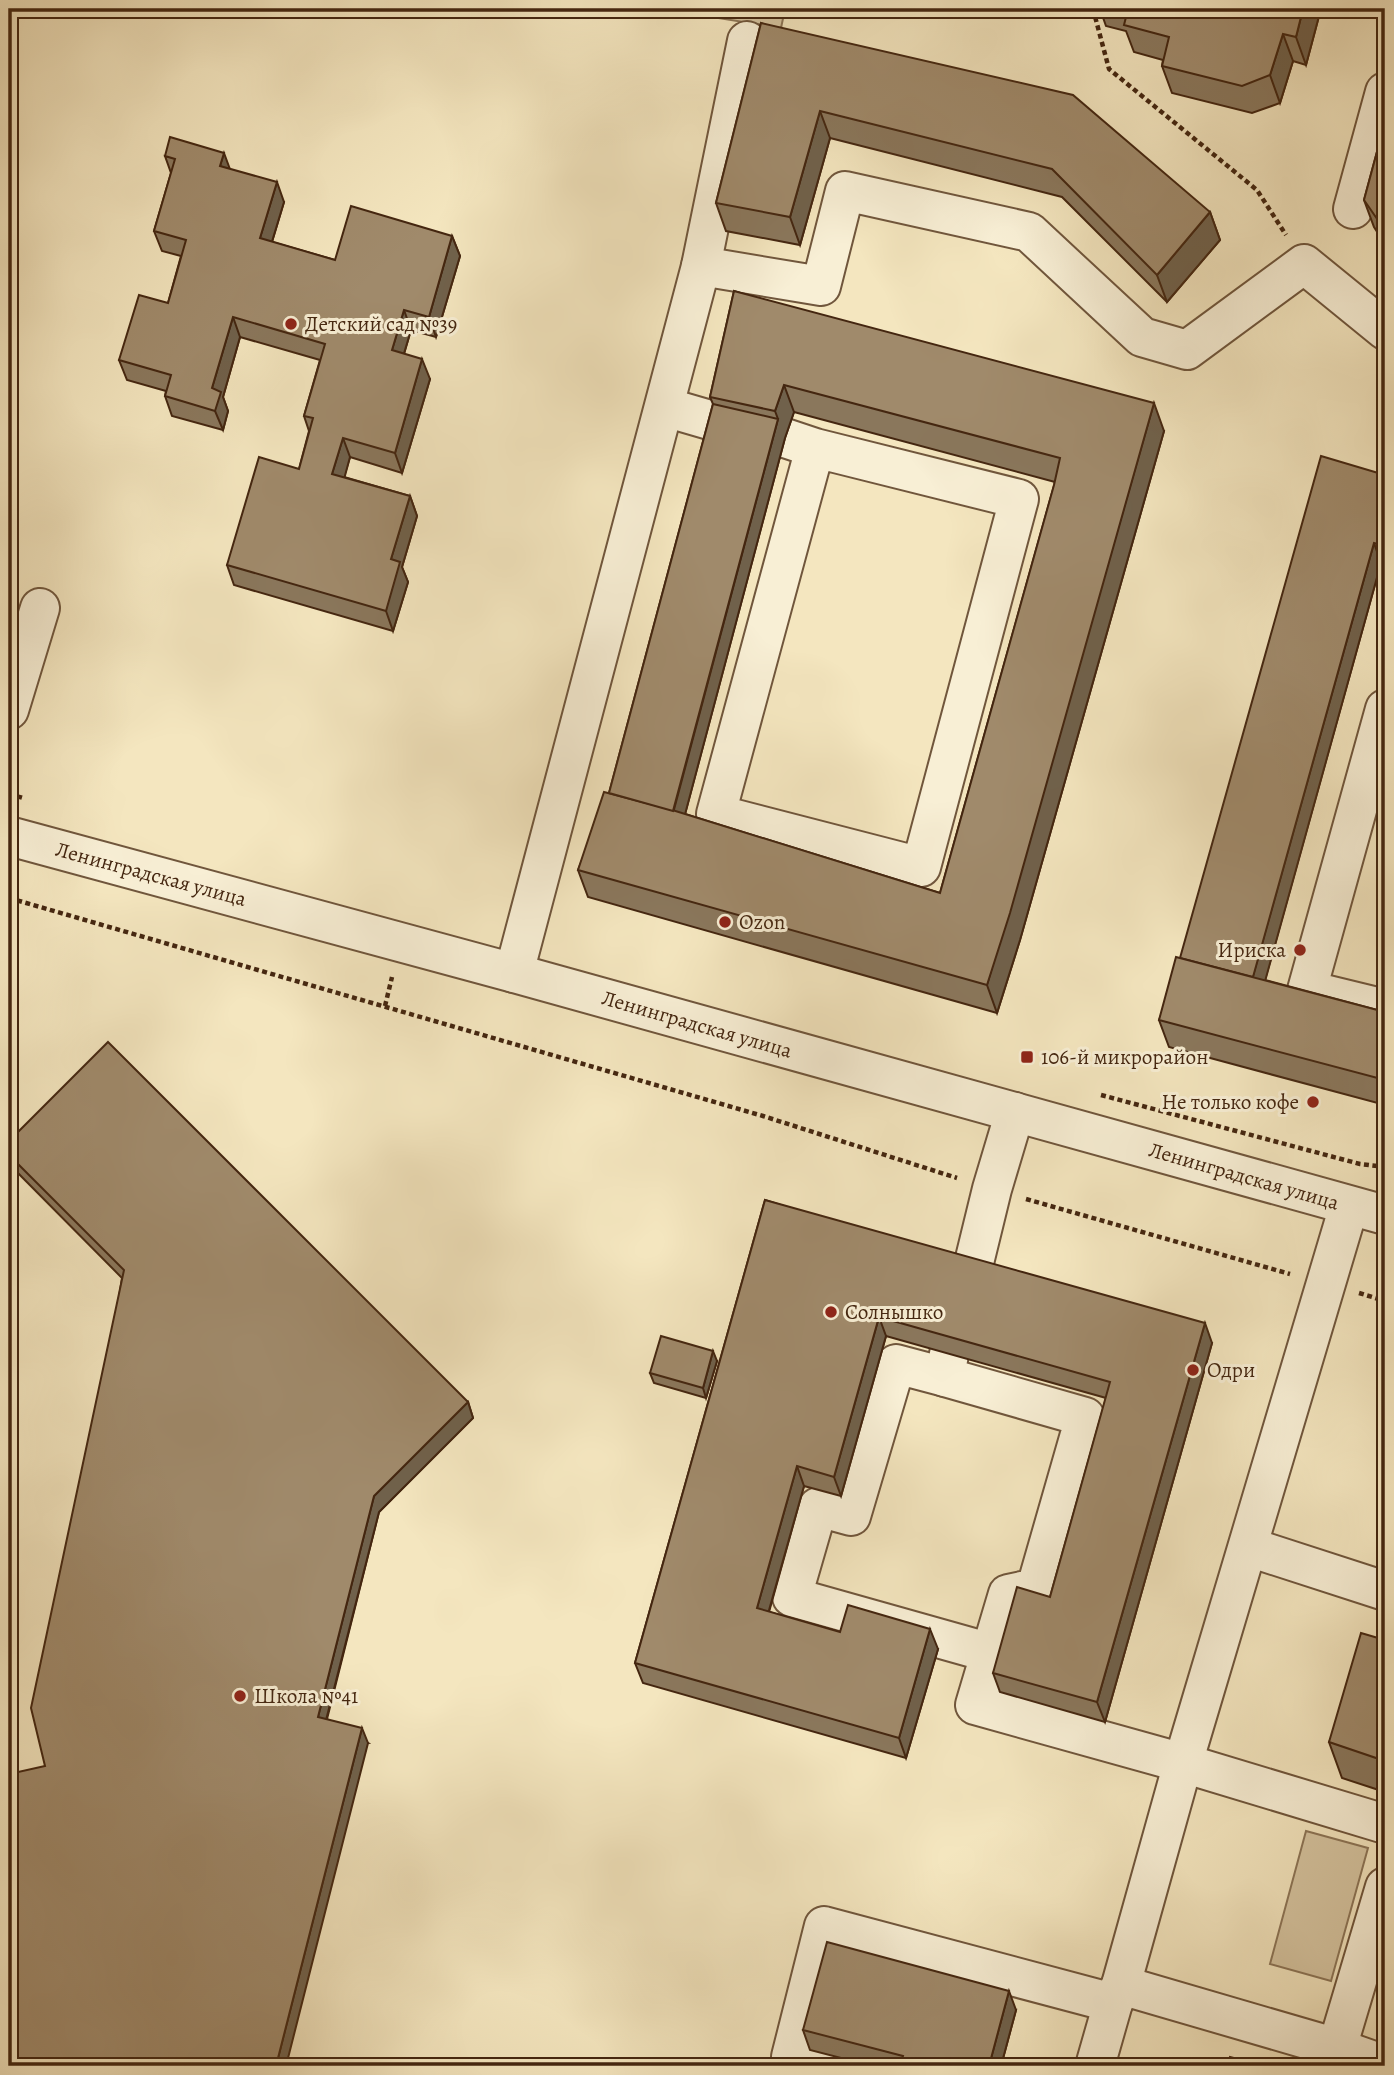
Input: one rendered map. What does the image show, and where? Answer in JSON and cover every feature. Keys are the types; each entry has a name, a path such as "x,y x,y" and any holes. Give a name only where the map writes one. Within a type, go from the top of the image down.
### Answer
{"street":[{"path":"513,973 701,266 747,41"},
{"path":"1353,209 1385,92"},
{"path":"701,266 821,286 845,191 1029,232 1142,337 1187,350 1304,264 1385,330"},
{"path":"665,407 720,423"},
{"path":"800,443 1019,499 921,867 716,814 800,443"},
{"path":"9,710 40,608"},
{"path":"1385,709 1307,990 1385,1009"},
{"name":"Ленинградская улица","path":"9,836 1385,1215"},
{"path":"971,1275 992,1189 1015,1112"},
{"path":"1095,2066 1349,1206"},
{"path":"991,1653 792,1597 818,1507 851,1516 896,1364 947,1366 1085,1417 1036,1588 1008,1594 991,1653 975,1705 1184,1763 1385,1824"},
{"path":"1249,1547 1385,1591"},
{"path":"1337,2048 1385,1887"},
{"path":"828,2066 791,2057 824,1926 1337,2048 1385,2065"}],"path":[{"path":"1093,9 1110,69 1257,190 1304,264"},
{"path":"9,898 764,1116 992,1189 1385,1301"}],"shaded area":[{"path":"720,9 785,9 781,28 718,18"},
{"path":"1306,1831 1368,1848 1331,1981 1270,1964"}],"building":[{"path":"1128,9 1303,9 1296,37 1283,34 1270,75 1242,86 1162,66 1169,37 1124,25"},
{"path":"761,23 1073,95 1210,212 1157,275 1052,169 820,111 790,217 716,203"},
{"path":"1385,122 1385,227 1364,200"},
{"path":"170,137 224,153 220,166 277,182 260,238 335,260 351,206 452,236 429,317 404,310 392,350 422,359 395,453 343,438 332,474 410,496 391,559 400,562 386,611 227,565 259,457 299,469 313,418 304,416 325,344 233,317 212,388 221,392 215,411 165,396 171,375 119,360 139,295 168,303 186,240 154,231 175,159 165,156"},
{"path":"734,291 1154,403 1010,913 987,985 578,870 604,792 669,809 940,893 1054,485 1060,458 784,385 775,411 710,397"},
{"path":"713,404 778,419 673,811 609,793"},
{"path":"1321,456 1385,475 1385,546 1374,543 1253,977 1180,958"},
{"path":"1176,957 1385,1012 1385,1080 1159,1020"},
{"path":"108,1042 468,1402 374,1496 318,1717 362,1728 276,2066 18,2066 9,2027 9,1774 45,1766 31,1708 124,1270 9,1155 9,1141"},
{"path":"765,1200 1205,1323 1097,1702 993,1673 1017,1587 1050,1597 1110,1382 879,1317 834,1477 797,1466 757,1608 840,1632 848,1605 930,1629 899,1738 635,1663"},
{"path":"661,1336 713,1351 703,1388 650,1373"},
{"path":"1361,1633 1385,1640 1385,1761 1329,1742"},
{"path":"827,1942 1009,1991 989,2066 900,2066 903,2056 803,2030"},
{"path":"1385,1966 1385,1995 1378,1993"},
{"path":"1230,2057 1264,2066 1228,2066"}],"place":[{"name":"Детский сад №39","path":"291,324"},
{"name":"Ozon","path":"725,922"},
{"name":"Ириска","path":"1300,950"},
{"name":"106-й микрорайон","path":"1027,1057"},
{"name":"Не только кофе","path":"1313,1102"},
{"name":"Солнышко","path":"831,1312"},
{"name":"Одри","path":"1193,1370"},
{"name":"Школа №41","path":"240,1696"}]}
